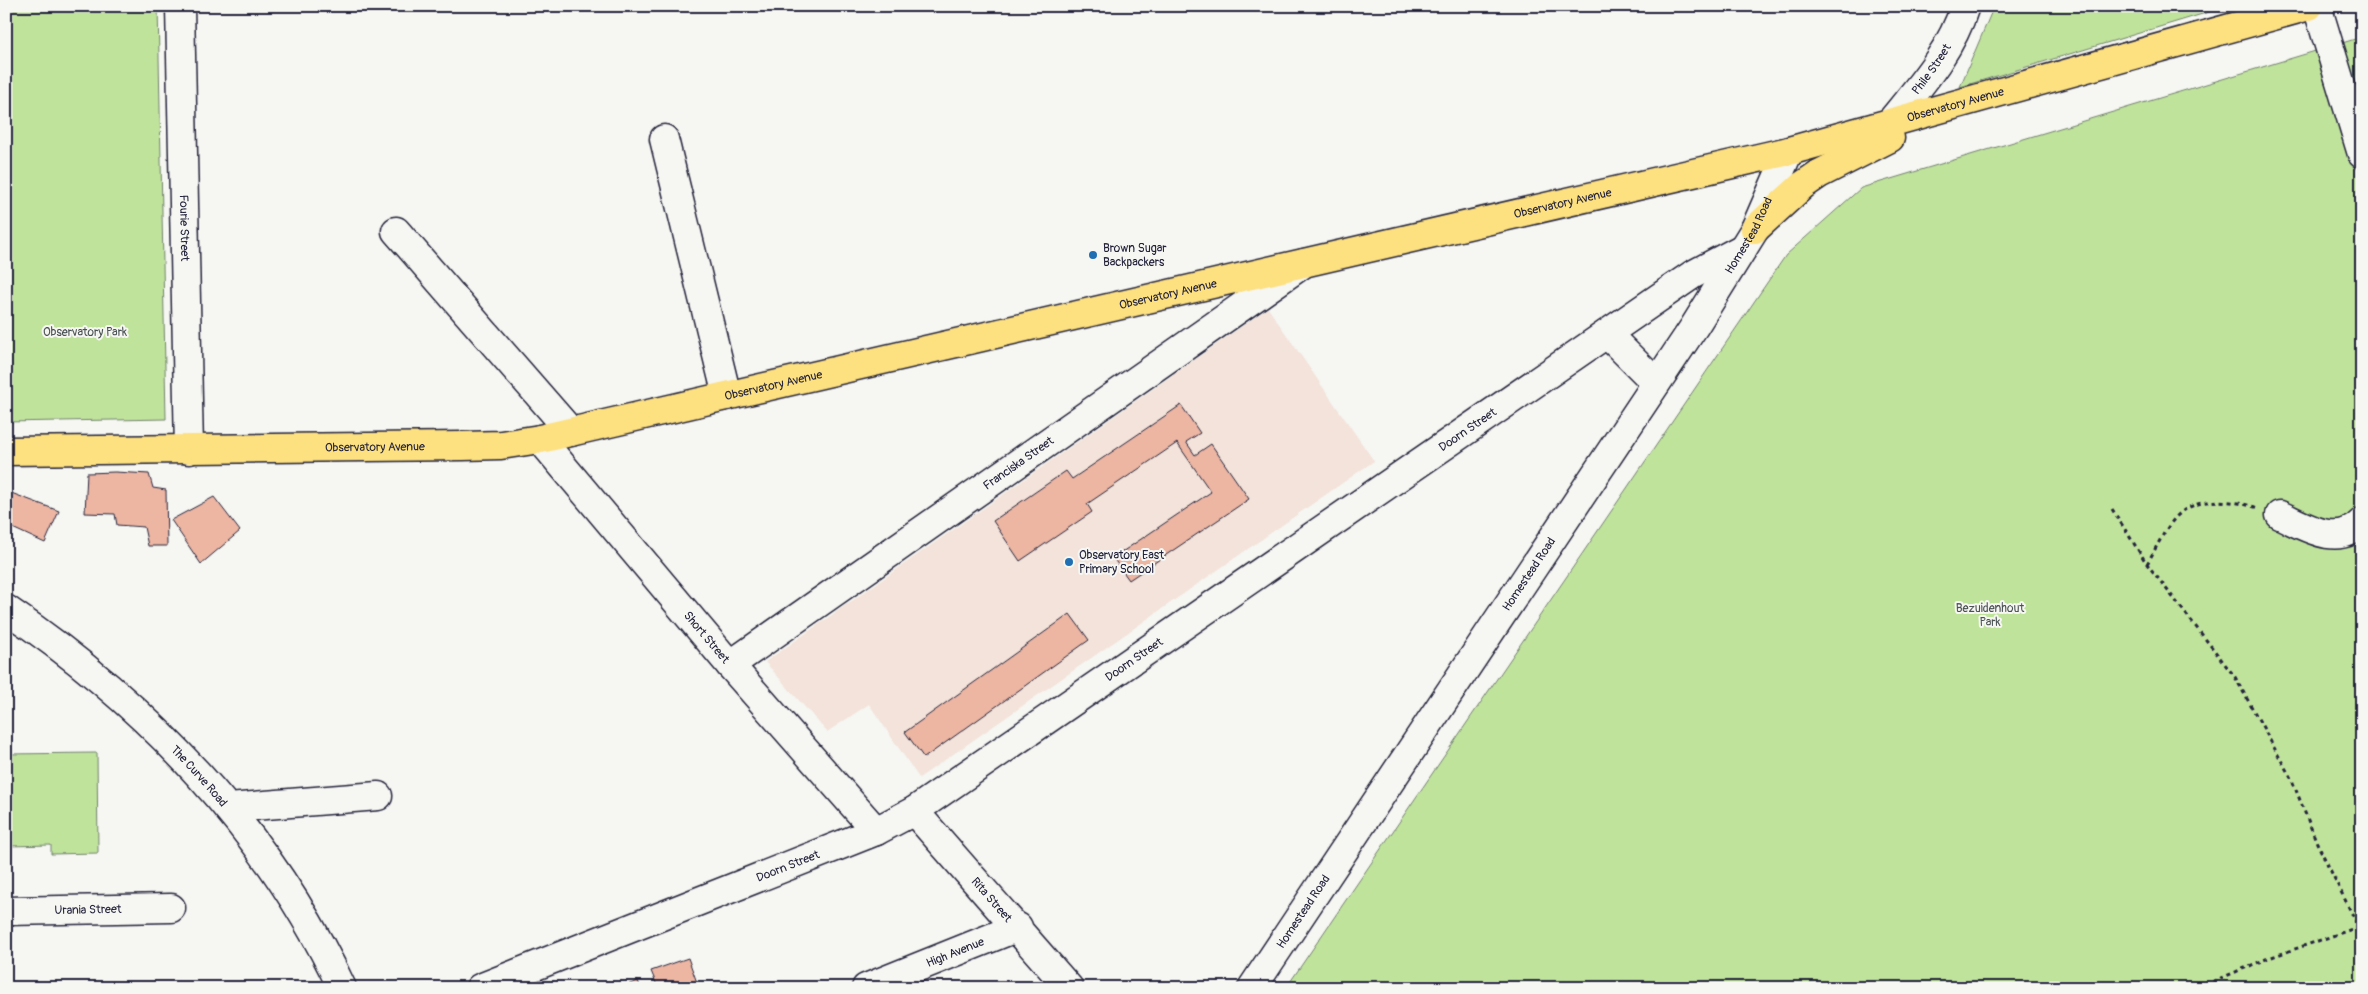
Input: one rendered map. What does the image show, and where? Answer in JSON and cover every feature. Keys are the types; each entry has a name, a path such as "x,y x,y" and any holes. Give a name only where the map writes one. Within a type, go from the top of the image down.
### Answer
{"main road":[{"name":"Observatory Avenue","path":"6,451 472,446 500,445 540,439 1789,151 1949,108 2309,6"},
{"path":"1749,239 1819,174 1949,108"}],"street":[{"name":"Fourie Street","path":"180,6 189,450"},
{"name":"Phile Street","path":"1888,125 1927,76 1952,39 1965,6"},
{"path":"2317,6 2362,154"},
{"path":"664,139 727,396"},
{"name":"Homestead Road","path":"1252,988 1656,383 1749,239 1789,151"},
{"path":"396,231 571,432"},
{"name":"Doorn Street","path":"480,988 876,830 914,811 1692,275 1749,239"},
{"name":"Franciska Street","path":"730,665 1307,261"},
{"path":"1607,334 1656,383"},
{"name":"Short Street","path":"540,439 730,665 876,830"},
{"path":"2280,515 2329,536 2343,534 2355,529 2362,522"},
{"name":"The Curve Road","path":"6,609 44,634 144,717 228,808 300,908 342,988"},
{"path":"228,808 378,796"},
{"name":"Rita Street","path":"914,811 1018,927 1069,988"},
{"name":"Urania Street","path":"6,910 171,908"},
{"name":"High Avenue","path":"866,988 1018,927"}],"path":[{"path":"2147,564 2178,515 2200,504 2223,501 2236,502 2280,515"},
{"path":"2112,509 2147,564 2235,677 2292,780 2317,843 2362,934"},
{"path":"2198,988 2266,959 2358,927 2362,919"}],"shaded area":[{"name":"Observatory East Primary School","path":"1268,308 1374,461 919,778 869,704 827,732 765,662"}],"green space":[{"name":"Observatory Park","path":"6,6 158,6 166,419 6,422"},
{"path":"1994,6 2229,6 1960,87"},
{"name":"Bezuidenhout Park","path":"2362,37 2362,988 1286,988 1786,255 1861,188"},
{"path":"97,753 98,853 51,854 51,845 9,846 9,855 6,855 6,754"}],"building":[{"path":"1181,405 1200,433 1186,442 1195,455 1211,444 1249,499 1129,580 1113,558 1211,492 1177,443 1087,504 1092,512 1020,561 993,521 1066,471 1072,479"},
{"path":"87,473 149,474 153,488 166,490 167,546 148,546 144,527 117,525 115,514 85,513"},
{"path":"6,491 59,511 45,543 6,525"},
{"path":"214,497 240,531 201,564 171,520"},
{"path":"1070,614 1089,640 924,758 905,732"},
{"path":"688,958 699,988 658,988 651,971"},
{"path":"638,981 641,988 619,988"}],"place":[{"name":"Brown Sugar Backpackers","path":"1093,255"},
{"name":"Observatory East Primary School","path":"1069,562"}]}
